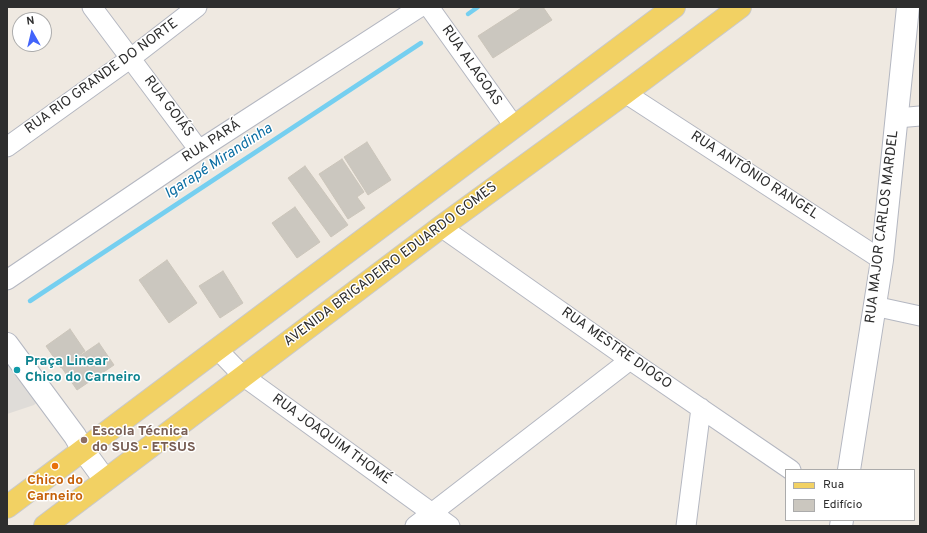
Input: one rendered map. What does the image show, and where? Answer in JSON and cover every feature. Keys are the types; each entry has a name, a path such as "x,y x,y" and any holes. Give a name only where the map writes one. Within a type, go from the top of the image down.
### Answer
{"main road":[{"path":"7,507 217,348 674,7"},
{"name":"AVENIDA BRIGADEIRO EDUARDO GOMES","path":"45,526 441,227 740,7"}],"street":[{"name":"RUA GOIÁS","path":"92,7 199,150"},
{"name":"RUA RIO GRANDE DO NORTE","path":"7,147 131,58 197,7"},
{"name":"RUA PARÁ","path":"7,280 199,150 420,7"},
{"name":"RUA ALAGOAS","path":"429,7 514,126"},
{"name":"RUA MAJOR CARLOS MARDEL","path":"849,469 882,260 908,7"},
{"name":"RUA ANTÔNIO RANGEL","path":"625,93 882,260"},
{"path":"896,118 920,116"},
{"name":"RUA MESTRE DIOGO","path":"441,227 630,360 790,469"},
{"path":"874,306 920,316"},
{"path":"7,344 75,436 105,480"},
{"name":"RUA JOAQUIM THOMÉ","path":"217,348 243,376 450,526"},
{"path":"415,526 630,360"},
{"path":"686,526 702,408"}],"shaded area":[{"name":"Praça Linear Chico do Carneiro","path":"7,344 45,396 34,405 7,414"}],"building":[{"path":"523,7 543,7 552,20 493,58 478,36"},
{"path":"367,142 391,180 368,195 344,157"},
{"path":"342,159 364,192 357,197 365,208 348,219 319,174"},
{"path":"305,166 348,225 331,237 288,178"},
{"path":"295,207 320,242 297,258 272,223"},
{"path":"167,260 197,303 169,323 139,280"},
{"path":"223,271 243,303 220,318 199,286"},
{"path":"70,329 85,351 61,368 46,346"},
{"path":"99,343 114,365 77,390 62,368"}],"waterway":[{"name":"Igarapé Mirandinha","path":"468,14 478,7"},
{"name":"Igarapé Mirandinha","path":"30,301 421,43"}],"place":[{"name":"Praça Linear Chico do Carneiro","path":"17,370"},
{"name":"Escola Técnica do SUS - ETSUS","path":"84,440"},
{"name":"Chico do Carneiro","path":"55,466"}]}
